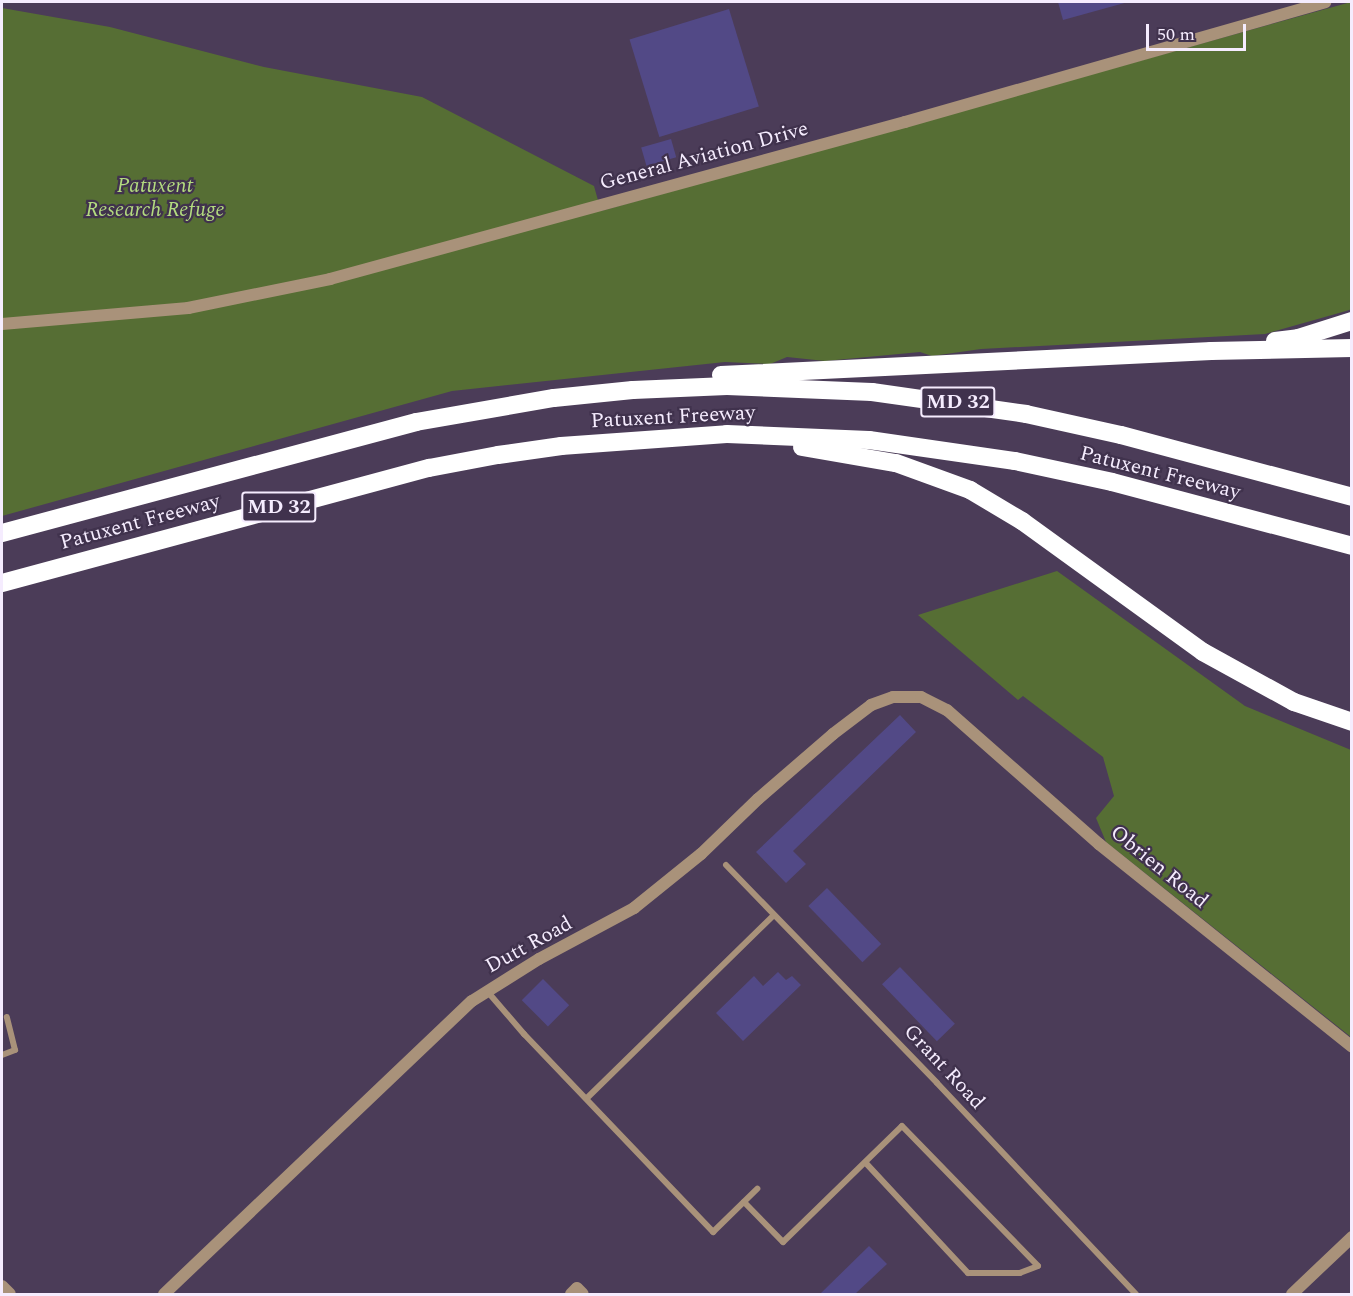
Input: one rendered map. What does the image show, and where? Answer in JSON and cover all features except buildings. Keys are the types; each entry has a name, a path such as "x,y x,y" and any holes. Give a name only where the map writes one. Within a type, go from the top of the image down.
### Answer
{"highway":[{"path":"1211,351 1299,338 1352,321"},
{"path":"554,398 632,385 726,374 1211,351 1352,348"},
{"name":"Patuxent Freeway","path":"2,533 347,438 477,410 554,398 633,390 726,386 801,387 944,400 1026,414 1121,435 1352,497"},
{"name":"Patuxent Freeway","path":"2,583 352,487 475,459 561,446 727,434 805,436 940,448 1112,482 1352,546"},
{"path":"561,446 804,447 896,463 938,477 970,490 1022,521 1203,652 1294,702 1352,722"}],"street":[{"name":"General Aviation Drive","path":"2,324 189,308 330,279 905,122 1325,2"},
{"name":"Dutt Road","path":"164,1294 447,1023 486,991 539,959 605,925 660,889 701,854 758,799 871,705 893,697 907,695 921,696 947,710"},
{"name":"Obrien Road","path":"947,710 1099,844 1352,1047"},
{"path":"1292,1294 1352,1237"},
{"path":"2,1286 10,1294"}],"lane":[{"name":"Grant Road","path":"726,865 773,916 851,993 1136,1294"},
{"path":"587,1098 773,916"},
{"path":"486,991 524,1034 713,1232 757,1189"},
{"path":"2,1055 15,1050 7,1017"},
{"path":"744,1202 783,1242 865,1162 902,1126 1038,1266 1020,1273 968,1273 865,1162"}],"green space":[{"name":"Patuxent Research Refuge","path":"1351,2 1352,309 1265,334 981,349 932,356 920,352 825,361 787,357 770,364 725,362 452,391 2,516 2,8 110,27 264,67 422,97 594,186 601,211"},
{"path":"1057,571 1245,706 1351,750 1351,1037 1106,842 1096,818 1114,796 1103,757 1023,696 1018,700 918,615"}]}
